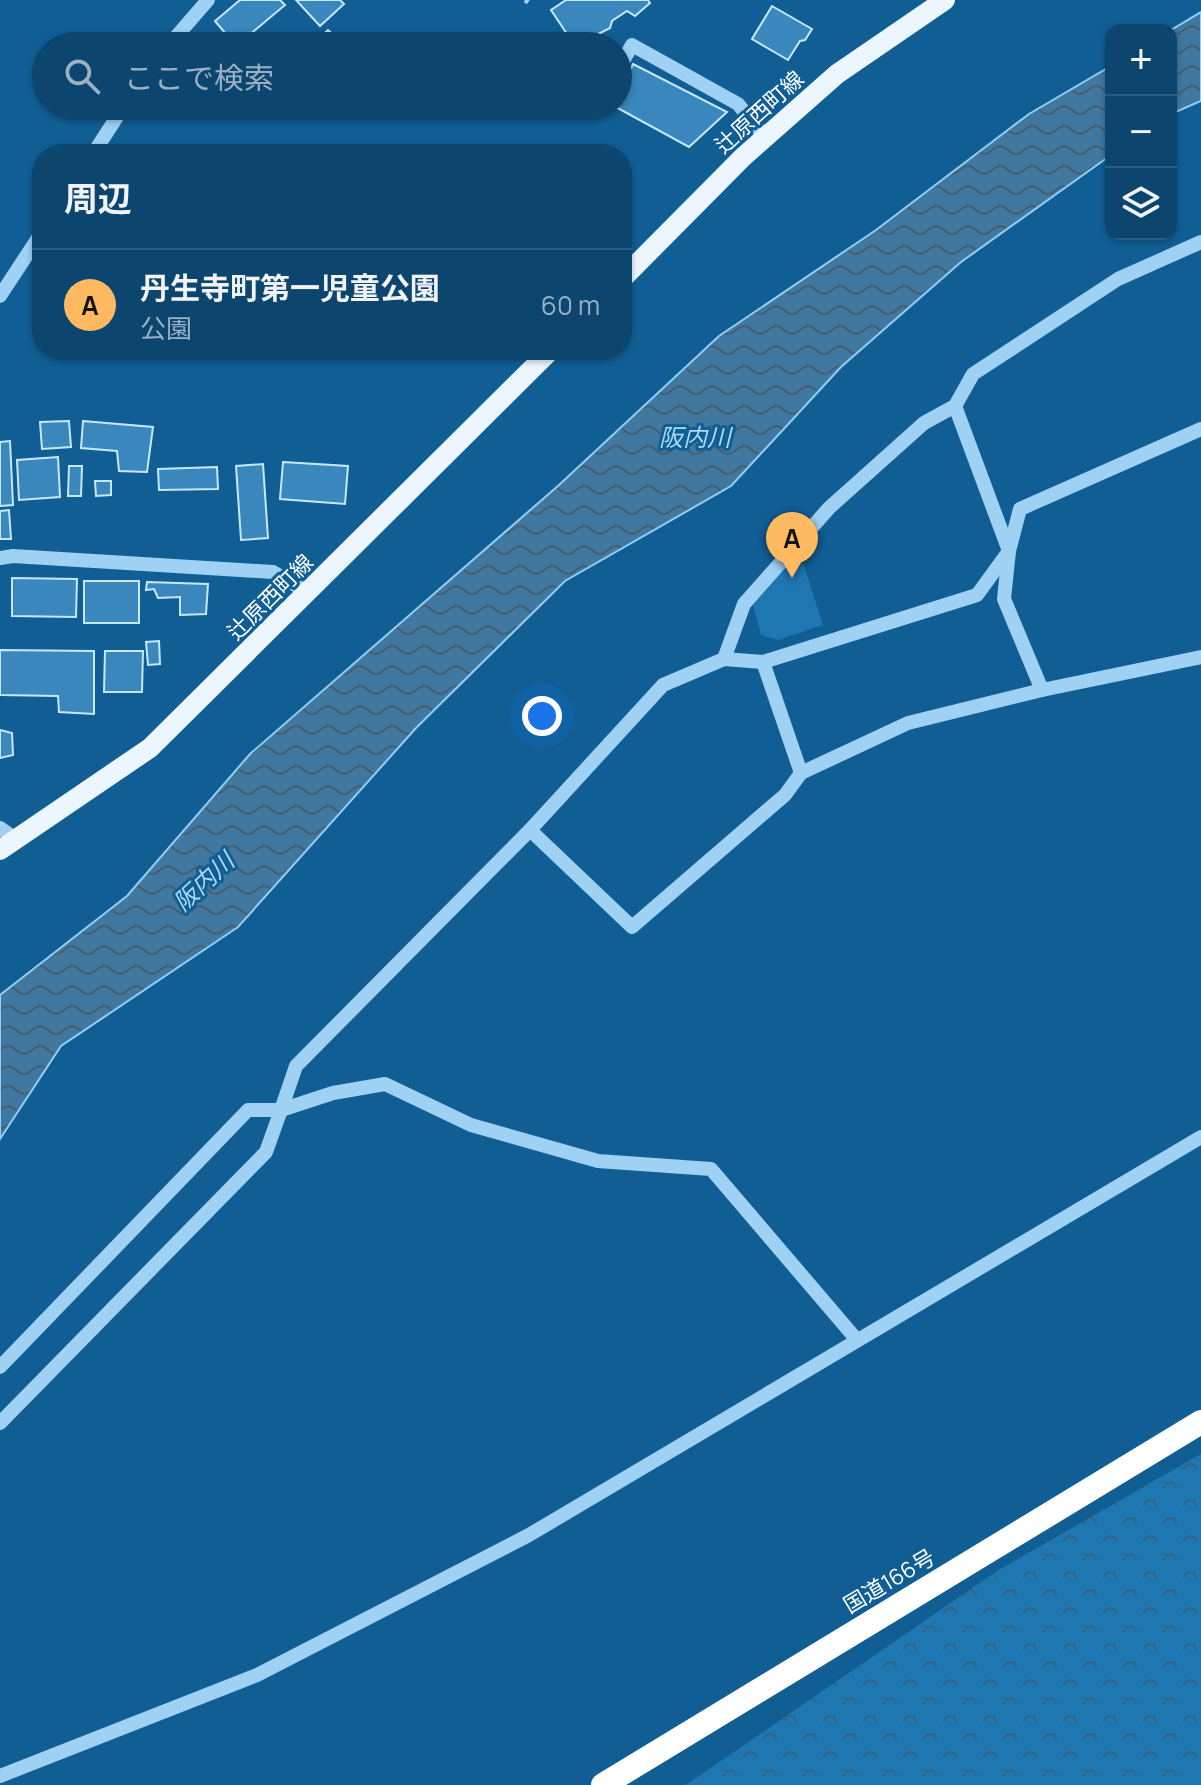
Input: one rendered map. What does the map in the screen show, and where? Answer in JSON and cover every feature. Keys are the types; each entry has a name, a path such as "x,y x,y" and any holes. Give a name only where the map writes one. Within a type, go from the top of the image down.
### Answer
{"highway":[{"name":"国道166号","path":"603,1785 1201,1422"}],"main road":[{"name":"辻原西町線","path":"632,269 765,137 837,74 945,0"},
{"name":"辻原西町線","path":"6,839 150,748 541,360"}],"street":[{"path":"180,32 208,0"},
{"path":"632,45 738,104 765,137"},
{"path":"99,144 115,120"},
{"path":"724,659 744,604 829,508 924,423 955,406 973,374 1118,279 1201,242"},
{"path":"0,296 32,247"},
{"path":"955,406 1009,551"},
{"path":"1042,690 1004,599 1009,551 1020,509 1201,429"},
{"path":"0,1423 266,1152 296,1066 530,830 663,685 724,659 763,662 977,595 1009,551"},
{"path":"0,558 13,556 273,572 309,593"},
{"path":"530,830 632,927 785,795 801,773 908,723 1042,690 1201,657"},
{"path":"763,662 801,773"},
{"path":"0,1367 248,1110 281,1110 333,1093 385,1084 471,1125 598,1161 711,1169 857,1340"},
{"path":"0,1776 257,1675 529,1535 1201,1137"}],"path":[{"path":"525,0 531,4"}],"green space":[{"path":"799,550 823,625 778,640 761,635 753,605"},
{"path":"1201,1454 1201,1785 686,1785 997,1571"}],"water":[{"path":"1201,12 1201,101 1177,111 1177,96 1177,26"},
{"name":"阪内川","path":"1105,70 1105,159 961,262 841,367 731,486 565,581 416,728 238,927 61,1046 0,1139 0,995 127,896 250,754 559,485 719,336 876,230 1029,114"}],"building":[{"path":"240,0 280,0 285,5 253,32 224,32 215,21"},
{"path":"296,0 340,0 344,4 320,26"},
{"path":"566,0 648,0 650,3 635,16 627,11 602,32 566,32 551,10"},
{"path":"772,6 812,29 788,60 752,39"},
{"path":"632,66 727,112 689,147 632,116"},
{"path":"69,421 71,447 42,449 40,422"},
{"path":"83,421 153,427 147,472 119,471 117,451 81,448"},
{"path":"10,441 13,505 0,506 0,442"},
{"path":"58,457 60,497 19,500 17,460"},
{"path":"283,462 348,466 345,504 280,499"},
{"path":"263,464 268,538 241,540 236,466"},
{"path":"69,466 82,466 81,496 68,496"},
{"path":"217,467 218,489 159,490 158,469"},
{"path":"95,481 111,481 111,495 96,496"},
{"path":"9,510 11,539 0,539 0,511"},
{"path":"12,578 77,579 76,617 12,616"},
{"path":"84,581 139,581 139,623 84,623"},
{"path":"147,582 208,584 206,614 180,615 180,597 158,598 154,589 146,590"},
{"path":"159,641 160,664 148,665 146,642"},
{"path":"0,650 94,651 94,714 59,712 58,696 0,695"},
{"path":"105,651 143,651 142,692 104,692"},
{"path":"0,730 12,733 13,755 0,758"}],"place":[{"name":"丹生寺町第一児童公園","path":"792,578"}]}
